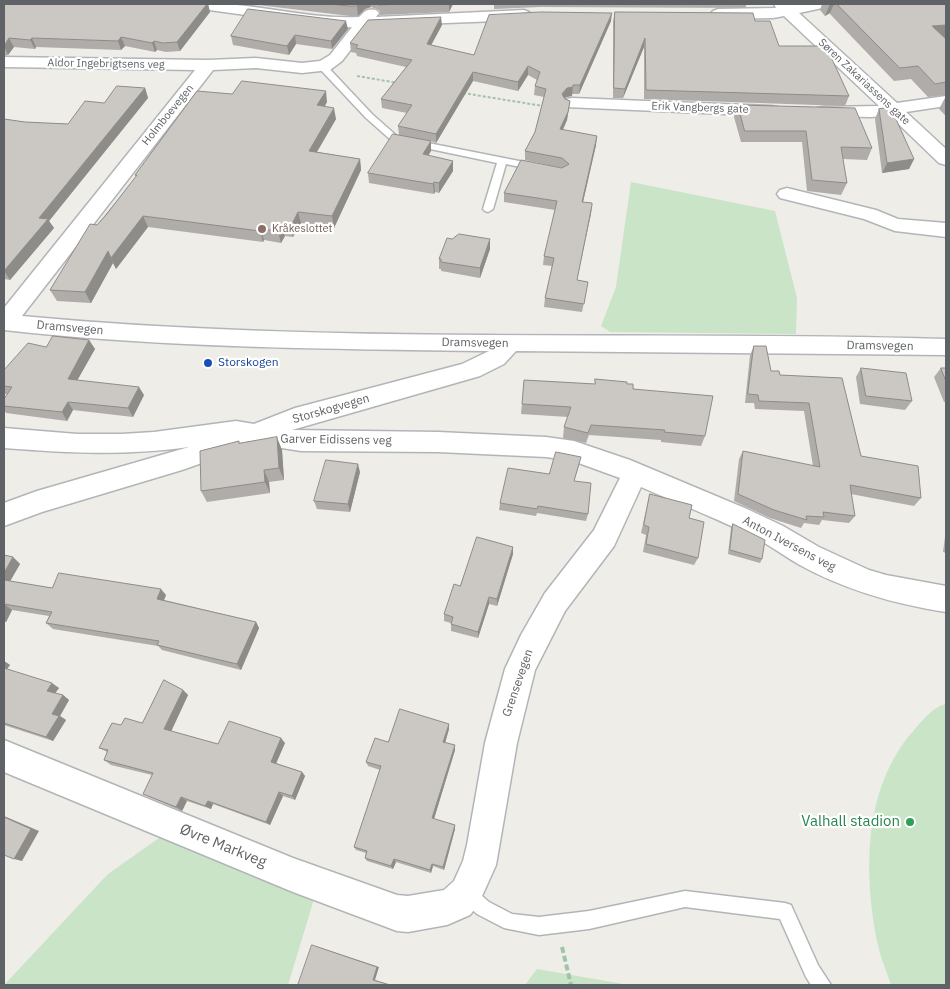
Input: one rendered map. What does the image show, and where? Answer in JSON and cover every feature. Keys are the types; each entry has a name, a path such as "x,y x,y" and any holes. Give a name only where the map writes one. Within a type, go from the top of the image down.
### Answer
{"street":[{"path":"202,4 332,22 540,14"},
{"path":"208,65 256,64 327,71 378,4"},
{"path":"707,14 754,14 784,7 822,4"},
{"name":"Søren Zakariassens gate","path":"784,7 946,159"},
{"name":"Aldor Ingebrigtsens veg","path":"4,62 208,65"},
{"name":"Holmboevegen","path":"4,322 208,65"},
{"path":"804,112 872,112 946,101"},
{"name":"Erik Vangbergs gate","path":"572,103 785,111"},
{"path":"787,194 842,209 869,214 895,225 946,230"},
{"name":"Dramsvegen","path":"4,322 176,337 510,343 946,347"},
{"name":"Storskogvegen","path":"4,514 37,502 182,460 295,418 465,372 487,364 501,354 510,343"},
{"name":"Garver Eidissens veg","path":"4,438 77,444 122,444 154,442 215,432 236,431 302,441 428,442 546,447 582,454 636,473"},
{"name":"Anton Iversens veg","path":"636,473 773,534 810,556 864,581 886,588 946,599"},
{"name":"Grensevegen","path":"456,900 481,858 500,743 520,669 534,638 555,602 604,538 630,481 636,473"},
{"name":"Øvre Markveg","path":"4,756 293,875 396,913 408,914 456,900"}],"lane":[{"path":"327,71 369,116 395,139 542,168"},
{"path":"488,209 502,161"},
{"path":"456,900 484,908 510,922 539,926 589,920 685,899 785,910 812,971 822,985"}],"path":[{"path":"327,71 403,84"},
{"path":"462,93 569,110 584,108 592,104"},
{"path":"556,924 571,985"}],"green space":[{"path":"631,182 775,211 797,298 796,334 610,332 601,326 616,287"},
{"name":"Valhall stadion","path":"946,704 946,985 891,985 878,945 870,889 871,832 876,804 885,778 897,753 924,718"},
{"path":"169,831 321,876 288,985 4,985 108,874"},
{"path":"537,969 629,985 525,985"}],"building":[{"path":"4,4 207,4 177,42 163,43 154,41 152,43 121,37 118,41 9,38 4,46"},
{"path":"330,4 359,4 357,6 349,6"},
{"path":"837,4 946,4 946,25 932,26 946,39 946,82 935,84 918,66 900,68"},
{"path":"248,9 346,21 331,41 295,35 287,46 231,36"},
{"path":"541,12 612,13 580,85 573,85 573,87 567,88 562,94 565,99 570,101 568,112 560,129 597,136 582,202 592,203 577,280 588,282 584,304 545,298 554,258 544,256 557,201 504,193 521,160 562,168 569,164 562,158 525,151 535,132 546,89 535,86 540,72 528,66 518,82 473,72 436,134 398,126 412,105 381,99 412,60 356,48 358,45 350,43 368,20 441,17 427,44 474,55 489,15"},
{"path":"615,12 753,13 755,21 770,21 779,46 826,46 849,96 646,90 645,38 625,89 614,88"},
{"path":"242,81 326,91 317,105 334,108 309,151 360,159 332,216 298,212 291,226 282,225 278,231 261,229 260,231 143,216 111,258 108,251 85,292 50,290 90,224 97,225 106,215 197,91 232,94"},
{"path":"117,86 145,88 39,218 48,219 4,271 4,119 68,124 85,101 104,103"},
{"path":"738,105 855,108 872,148 841,147 847,183 812,180 806,131 745,131"},
{"path":"891,108 914,159 887,163 879,109"},
{"path":"393,134 431,141 423,154 453,161 439,183 434,182 433,184 368,173"},
{"path":"459,234 490,239 480,268 441,262 441,259 439,259 447,238 452,239"},
{"path":"53,336 89,340 68,379 139,387 128,408 68,402 62,412 4,406 4,399 12,387 4,386 4,370 28,343 46,347"},
{"path":"754,346 766,346 771,371 779,371 780,375 842,378 861,456 918,466 921,498 850,485 855,516 823,512 824,517 806,516 807,520 774,510 738,494 743,451 820,467 809,403 759,401 758,395 748,394"},
{"path":"861,368 906,373 912,401 866,396"},
{"path":"941,368 946,368 946,381"},
{"path":"595,379 627,382 627,384 633,384 633,389 713,396 705,436 664,432 665,430 591,425 588,433 564,427 571,407 522,404 524,380 595,384"},
{"path":"277,437 279,468 264,470 265,482 201,491 200,451 239,441 239,443"},
{"path":"556,452 581,457 574,481 591,483 588,514 538,506 537,509 500,503 508,468 549,474"},
{"path":"326,460 358,464 348,504 314,501"},
{"path":"650,494 692,505 689,518 704,522 698,558 646,544 649,527 644,525"},
{"path":"733,524 765,540 762,559 730,550"},
{"path":"477,537 513,547 497,599 489,597 478,632 451,624 453,617 444,614 454,584 460,586"},
{"path":"4,555 13,557 4,573"},
{"path":"59,573 161,589 157,599 256,622 237,664 157,645 159,641 46,623 52,612 4,604 4,580 52,588"},
{"path":"4,668 52,683 47,691 63,695 52,714 59,716 46,737 4,723"},
{"path":"164,680 183,690 164,729 218,744 229,721 281,738 271,762 302,772 292,796 279,792 266,822 208,801 205,806 181,797 176,807 143,794 153,773 104,760 108,750 99,748 112,723 121,725 125,718 142,723"},
{"path":"400,709 449,724 443,742 455,745 432,818 455,825 443,867 432,864 430,870 394,859 391,866 365,858 367,851 354,847 381,766 366,762 375,738 388,742"},
{"path":"4,817 31,829 14,859 4,855"},
{"path":"312,945 377,967 373,980 390,985 298,985"}],"place":[{"name":"Kråkeslottet","path":"262,229"},
{"name":"Storskogen","path":"208,363"},
{"name":"Valhall stadion","path":"910,822"}]}
